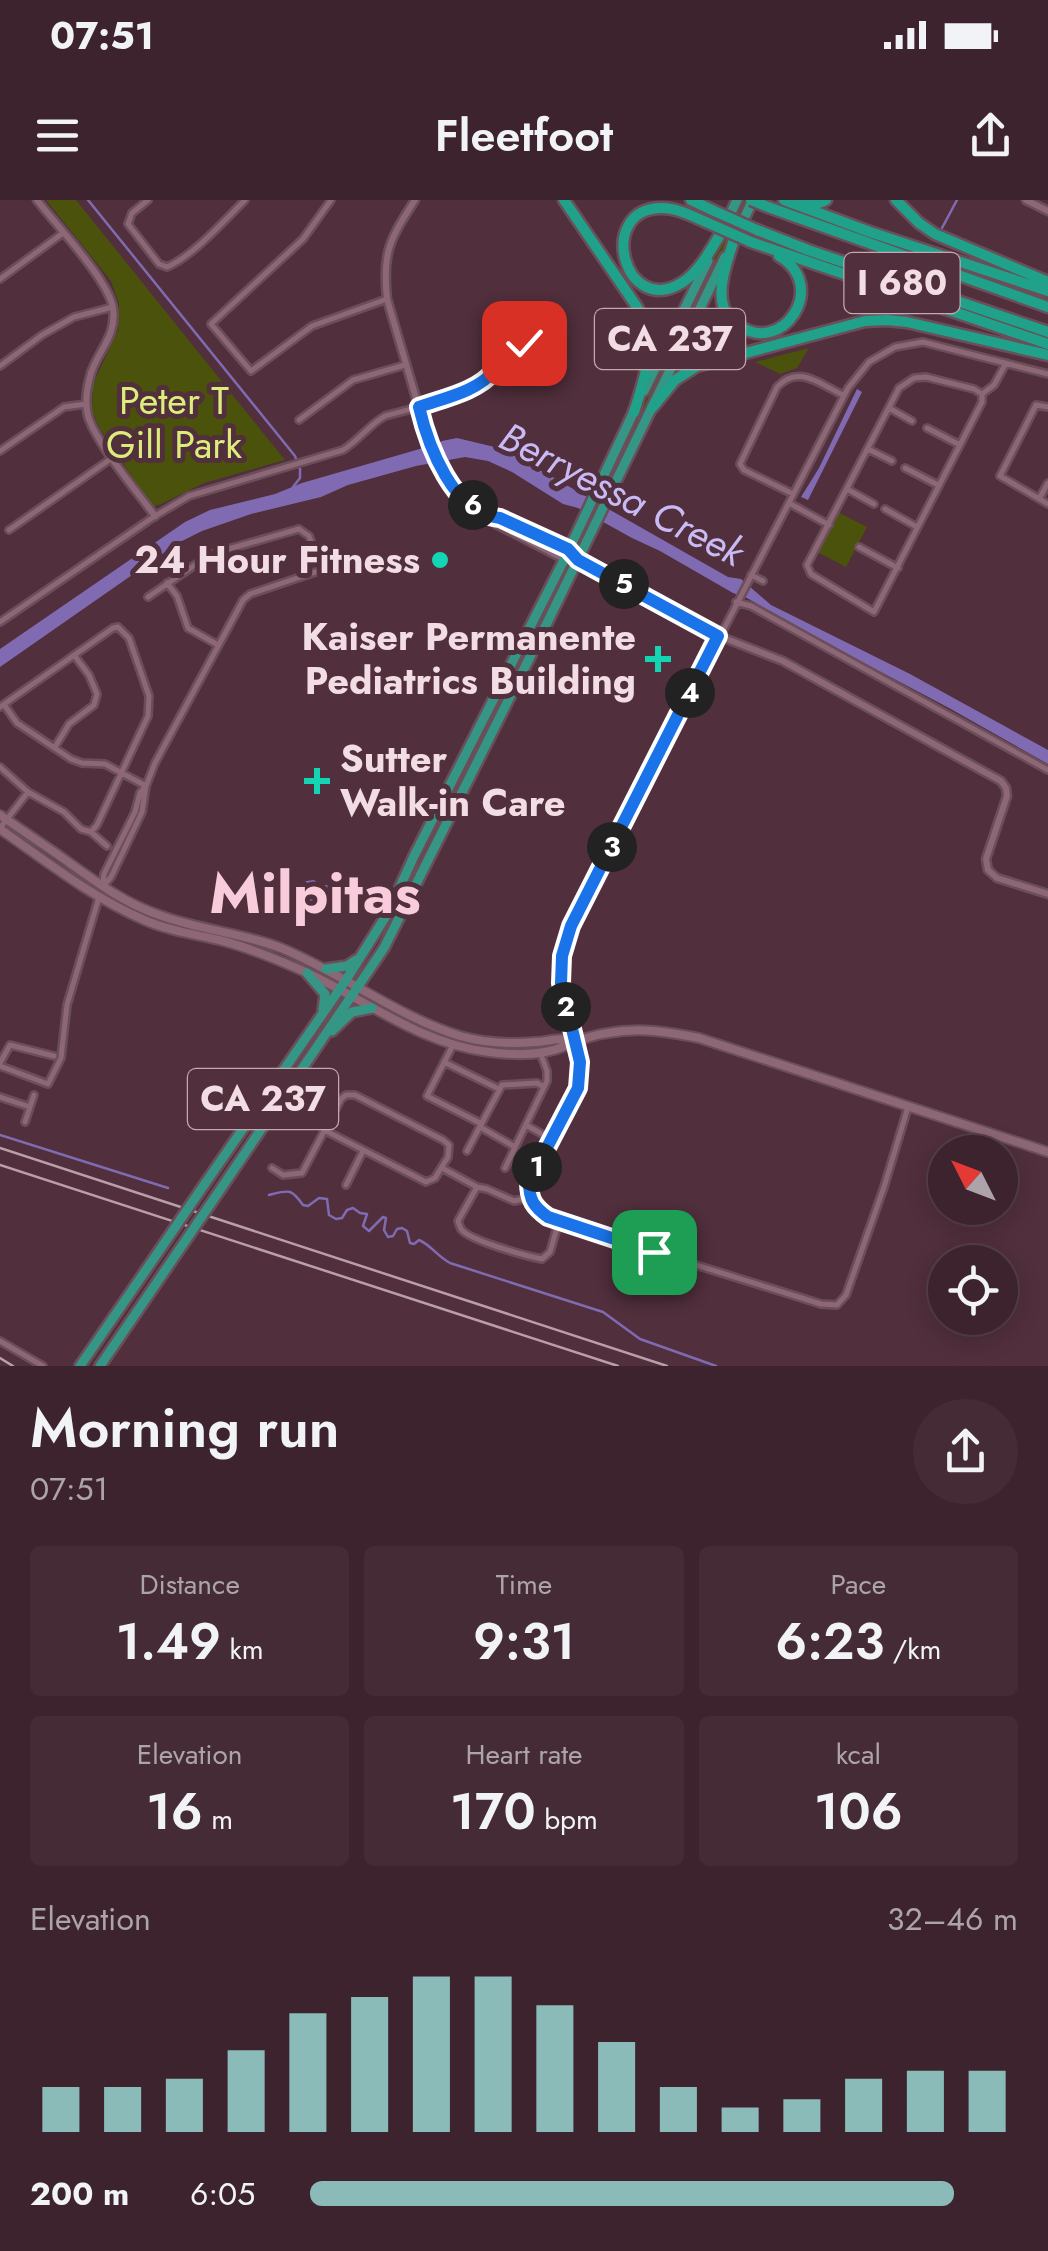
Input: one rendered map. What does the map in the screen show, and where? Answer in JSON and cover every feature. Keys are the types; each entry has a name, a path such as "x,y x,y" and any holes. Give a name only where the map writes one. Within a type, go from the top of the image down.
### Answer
{"highway":[{"path":"564,200 646,324 650,342 648,363 634,412"},
{"path":"666,200 706,222"},
{"name":"I 680","path":"691,200 711,205 808,250 1048,329"},
{"name":"CA 237","path":"80,1366 389,911 737,200"},
{"name":"CA 237","path":"100,1366 384,948 752,200"},
{"name":"I 680","path":"752,200 1048,307"},
{"path":"787,200 810,204 826,200"},
{"path":"787,200 1048,292"},
{"path":"896,200 935,234 1048,282"},
{"path":"722,233 697,269 680,284 666,289 637,280 629,272 622,252 630,225 653,209 666,208 751,242 784,259 800,283 801,298 796,312 780,328 766,332 744,329 724,310 721,290 734,239"},
{"path":"751,242 1048,344"},
{"path":"652,408 675,380 696,366 865,322 907,322 1048,355"},
{"path":"326,970 356,960 373,938"},
{"path":"307,972 325,994 323,1013"},
{"path":"316,1048 352,1012 372,1008"}],"main road":[{"path":"4,818 101,892 160,916 270,945 326,970 351,996 372,1008 452,1046 500,1054 540,1052 612,1032 662,1030 699,1038 1048,1152"},
{"path":"0,829 142,919 177,932 228,942 307,972 358,986 414,1017 464,1037 486,1042 562,1038 574,1041"}],"street":[{"path":"37,200 106,286 113,307 112,324 108,342 92,371 86,404 89,420 155,516"},
{"path":"148,200 129,217 128,224 159,264 167,267 218,228 245,200"},
{"path":"331,200 304,239 212,324 251,371 312,326 387,299"},
{"path":"415,200 393,233 387,250 387,299 427,438 458,492 496,524 578,560 718,636 783,661 1001,781 1007,796 986,859 988,870 997,878 1048,894"},
{"path":"1027,200 1048,212"},
{"path":"0,279 63,233"},
{"path":"0,366 74,317 113,307"},
{"path":"518,322 525,323 530,328 530,338 520,344 514,342 509,336 510,329 518,322"},
{"path":"0,622 189,496 343,450 385,416 475,386 496,369 507,347 514,342"},
{"path":"908,1107 846,1295 837,1305 821,1304 574,1227 536,1208 529,1198 529,1182 578,1088 580,1062 561,983 562,956 571,926 844,395 869,362 894,348 923,342 1048,374"},
{"path":"982,394 994,385 1006,364"},
{"path":"298,420 352,380 405,365"},
{"path":"793,494 744,470 740,464 778,387 786,378 802,376 844,395"},
{"path":"926,377 982,394 982,402 874,612 812,574 808,564 899,388 914,378 926,377"},
{"path":"0,450 64,407 86,404"},
{"path":"1048,407 1036,405 1000,476 1048,504"},
{"path":"889,408 912,421"},
{"path":"927,428 960,445"},
{"path":"868,449 892,462"},
{"path":"9,530 112,458"},
{"path":"905,468 939,485"},
{"path":"1039,499 1048,483"},
{"path":"847,489 874,504"},
{"path":"788,502 829,525"},
{"path":"885,509 918,528"},
{"path":"148,597 219,550 299,529 309,536 321,570"},
{"path":"859,547 898,568"},
{"path":"54,1056 10,1044 0,1065 48,1084 61,1058 67,1005 101,892 142,812 155,763 238,608 250,594 345,562"},
{"path":"750,576 763,581"},
{"path":"167,584 177,596 188,628 218,646"},
{"path":"737,601 1048,770"},
{"path":"91,832 97,825 121,772 148,716 149,696 129,638 118,627 2,706 17,723 71,759 104,764 121,772 146,786"},
{"path":"55,747 70,724 94,704 97,694 74,655"},
{"path":"0,768 106,846"},
{"path":"0,829 4,818 28,792"},
{"path":"452,1046 427,1096 515,1146"},
{"path":"505,1168 544,1088 546,1070 540,1052"},
{"path":"444,1062 499,1089"},
{"path":"467,1151 502,1085 538,1083 544,1088"},
{"path":"25,1122 34,1094"},
{"path":"272,1168 283,1175 302,1173 346,1095 355,1096 449,1145 448,1157 435,1178 426,1182 326,1132"},
{"path":"0,1097 30,1107"},
{"path":"526,1125 551,1139"},
{"path":"346,1184 364,1150"},
{"path":"442,1168 514,1201 529,1198"},
{"path":"477,1187 458,1221 462,1230 472,1236 542,1259 550,1252 559,1221"},
{"path":"0,1341 43,1366"}],"green space":[{"name":"Peter T Gill Park","path":"46,200 76,200 285,460 204,483 155,506 149,502 92,411 93,384 118,330 119,304 111,281"},
{"path":"743,200 747,200 616,472 612,471"},
{"path":"809,348 797,368 780,374 755,362"},
{"path":"836,511 867,527 846,567 815,551"},
{"path":"526,644 530,646 473,760 469,758"}],"shaded area":[{"path":"857,389 862,392 808,500 801,497 819,468"},
{"path":"457,438 503,449 728,577 741,579 771,605 910,674 1048,750 1048,764 660,551 563,504 512,472 488,461 465,457 348,485 321,497 202,531 178,543 0,667 0,649 185,522 210,510"},
{"path":"314,880 321,885 335,885 331,892 336,898 309,906 308,900 300,906 295,894 306,881"}],"waterway":[{"path":"88,200 295,456 300,478 293,487"},
{"path":"942,228 957,200"},
{"path":"0,1135 168,1188"},
{"path":"269,1195 289,1192 308,1206 319,1198 327,1199 329,1215 336,1219 353,1208 367,1214 363,1226 369,1231 386,1218 384,1230 388,1237 402,1228 410,1243 419,1240 450,1263 603,1312 640,1339 716,1366"}],"railway":[{"path":"0,1148 667,1366"},
{"path":"0,1165 618,1366"},
{"path":"0,1358 13,1366"}],"place":[{"name":"24 Hour Fitness","path":"440,560"},
{"name":"Kaiser Permanente Pediatrics Building","path":"658,659"},
{"name":"Sutter Walk-in Care","path":"317,781"}],"district":[{"name":"Milpitas","path":"315,893"}],"route":[{"path":"524,343 509,346 496,369 475,386 419,407 431,449 442,470 458,492 490,517 568,549 578,560 718,636 571,926 562,956 561,983 580,1062 578,1088 529,1182 529,1198 548,1217 654,1252"}],"water label":[{"name":"Berryessa Creek","path":"622,494"}]}
